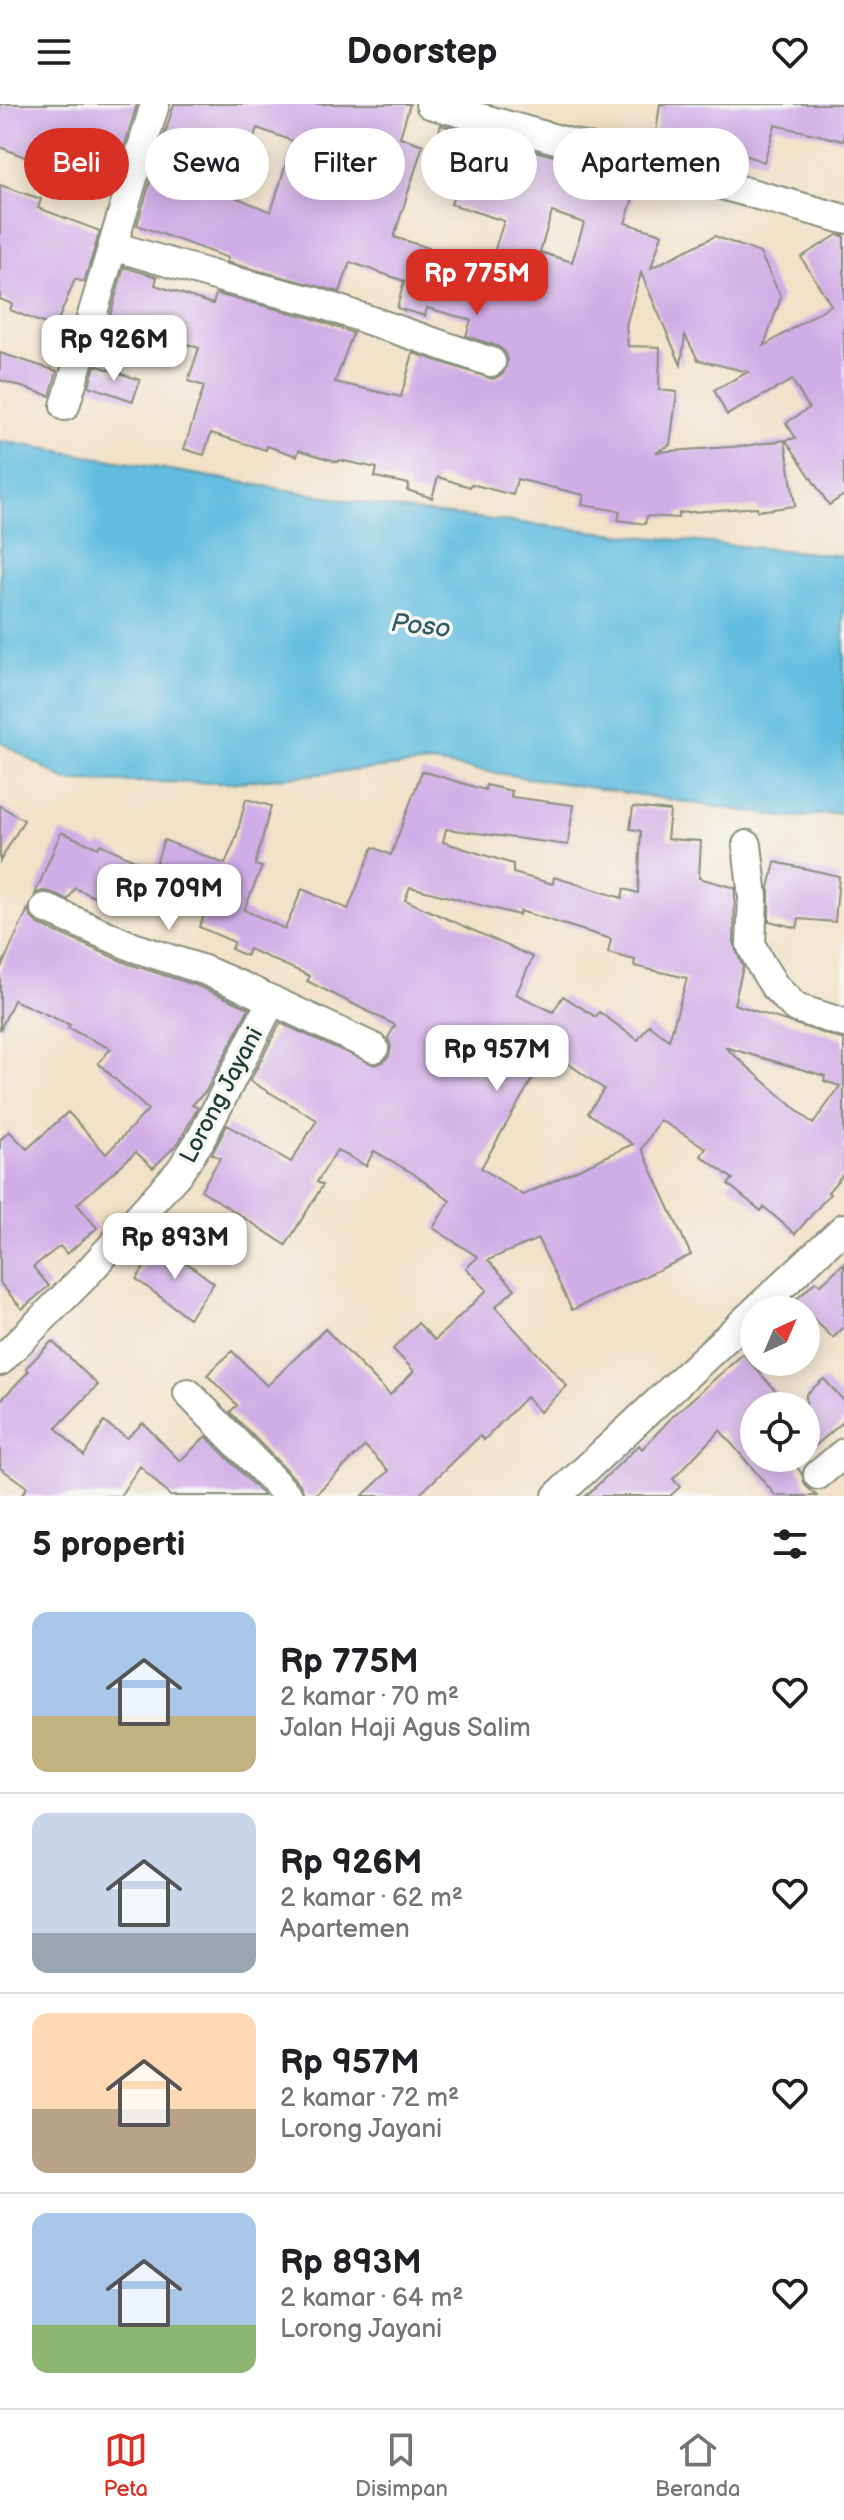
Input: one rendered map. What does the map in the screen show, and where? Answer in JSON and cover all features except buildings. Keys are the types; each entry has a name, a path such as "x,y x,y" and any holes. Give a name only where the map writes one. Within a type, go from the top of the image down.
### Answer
{"street":[{"path":"65,406 155,104"},
{"path":"430,104 470,110 844,219"},
{"path":"113,246 313,301 491,362"},
{"path":"747,845 753,897 751,945 760,963 775,987 796,1008 844,1023"},
{"name":"Lorong Jayani","path":"45,908 133,947 204,970 374,1048"},
{"name":"Lorong Jayani","path":"0,1361 129,1229 180,1171 201,1139 272,1000"},
{"path":"771,1296 844,1228"},
{"path":"557,1496 740,1325"},
{"path":"188,1393 288,1496"},
{"path":"818,1475 844,1453"}],"water":[{"name":"Poso","path":"0,441 405,510 844,556 844,812 789,818 431,763 228,783 67,781 0,742"}]}
